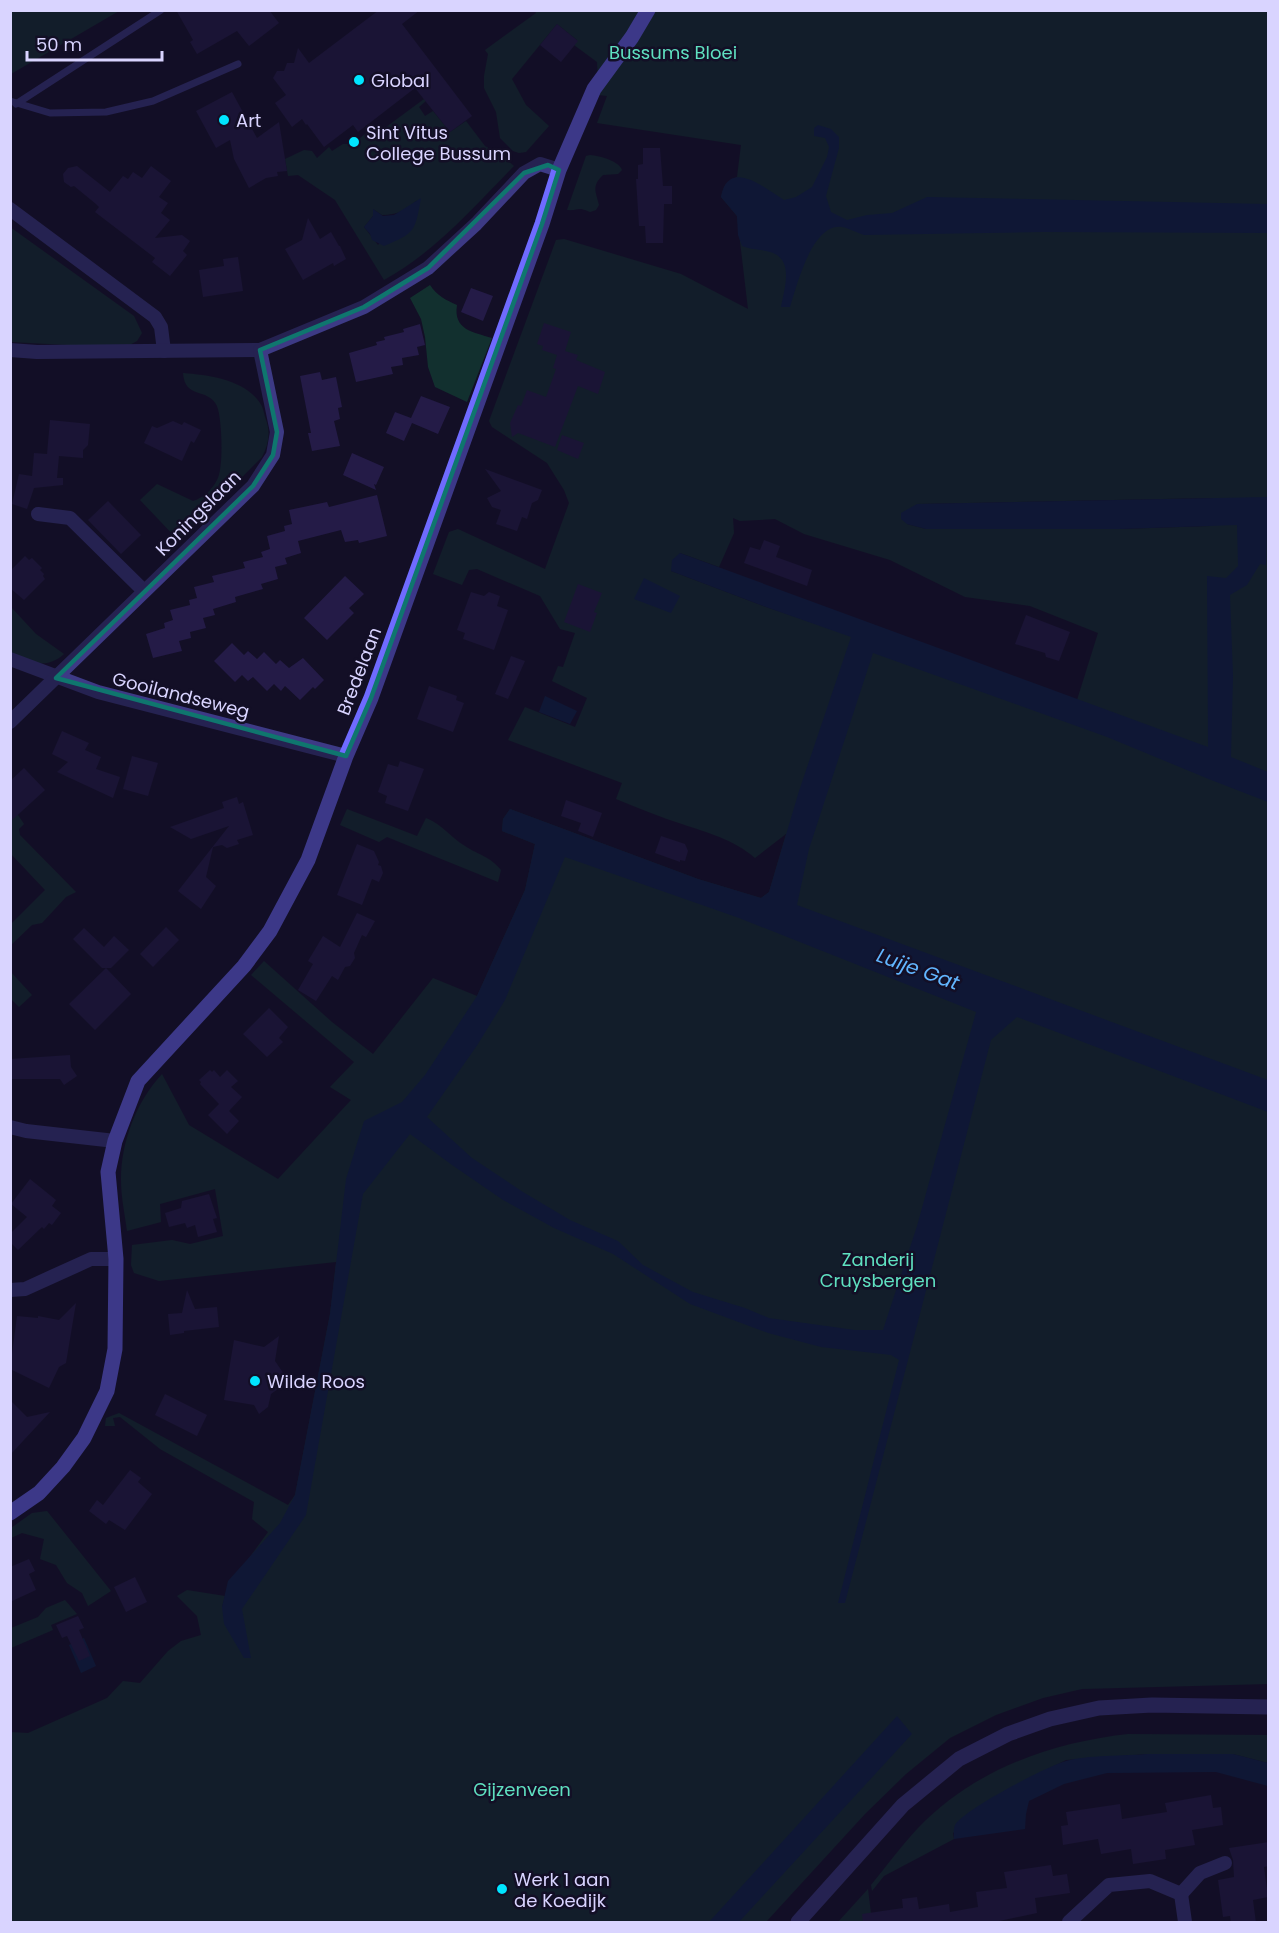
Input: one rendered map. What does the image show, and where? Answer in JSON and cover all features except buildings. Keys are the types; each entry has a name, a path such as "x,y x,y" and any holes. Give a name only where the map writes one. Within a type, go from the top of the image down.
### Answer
{"main road":[{"name":"Bredelaan","path":"10,1513 39,1493 63,1467 84,1438 107,1391 115,1349 116,1259 108,1172 115,1141 138,1081 244,966 270,931 308,860 346,756 371,698 542,225 559,170 594,89 632,37 648,10"}],"street":[{"path":"10,350 260,350 364,307 428,268 476,224 524,173 540,165 559,170"},
{"path":"10,209 155,317 161,327 164,351"},
{"name":"Koningslaan","path":"10,722 253,486 273,455 277,432 260,350"},
{"path":"38,514 70,518 144,591"},
{"name":"Gooilandseweg","path":"10,659 98,692 346,756"},
{"path":"10,1127 26,1131 115,1141"},
{"path":"10,1290 25,1289 91,1259 116,1259"},
{"path":"798,1923 903,1805 959,1759 1008,1734 1050,1719 1099,1708 1152,1705 1269,1707"},
{"path":"1185,1923 1181,1894 1200,1873 1225,1863"},
{"path":"1070,1923 1109,1885 1150,1881 1181,1894"}],"lane":[{"path":"13,102 161,10"},
{"path":"13,102 50,113 106,112 153,101 238,64"}],"highlighted area":[{"path":"548,165 559,170 542,224 371,698 346,756 56,678 253,486 273,455 277,432 260,350 364,307 428,268 524,173"}],"green space":[{"path":"11,10 119,10 119,11 11,74"},
{"name":"Zanderij Cruysbergen","path":"535,11 1268,11 1268,1684 1082,1689 1043,1698 996,1715 950,1738 906,1774 865,1814 766,1922 11,1922 10,1732 28,1733 107,1698 123,1681 140,1683 168,1651 181,1641 201,1635 197,1616 177,1596 187,1590 225,1596 222,1607 232,1601 249,1558 268,1532 252,1519 254,1502 160,1449 120,1417 113,1418 115,1426 105,1426 106,1418 119,1413 288,1505 295,1495 330,1314 336,1262 159,1281 134,1273 131,1265 132,1245 172,1240 190,1244 223,1236 215,1189 160,1204 161,1222 127,1231 121,1186 124,1151 132,1123 153,1085 162,1074 189,1125 278,1179 351,1100 330,1087 354,1062 251,975 264,961 332,1022 373,1054 433,978 477,996 525,890 535,844 502,831 503,819 510,809 698,879 761,898 769,892 786,834 755,858 747,851 720,837 616,799 622,783 508,740 525,707 575,727 587,698 552,681 558,666 563,667 575,633 560,629 540,596 477,569 469,570 462,585 433,574 449,532 458,529 545,569 569,503 564,490 547,463 492,427 489,421 556,240 564,239 681,274 748,309 737,216 721,197 726,185 737,177 741,145 597,123 607,96 599,95 597,62 574,45 577,40 557,24 512,79 526,105 549,126 526,152 513,151 500,138 496,112 484,88 488,54 485,50 536,13","holes":["1212,498 1210,526 1120,529 926,529 907,524 917,504","733,518 740,521 775,519 804,534 890,560 965,597 1030,606 1098,633 1077,700 858,619 851,636 671,571 680,553 719,567 734,533"]},
{"path":"424,99 426,101 419,107 425,116 433,111 450,132 466,121 485,146 514,166 469,213 437,242 403,269 384,280 335,200 298,175 288,176 285,159 304,150 312,151 317,158 329,147 332,151 343,144 349,144 350,140 353,144 373,127 378,133","holes":["417,200 378,245 364,227 373,216 373,209 382,215 397,213"]},
{"path":"590,155 613,162 622,170 618,174 603,175 597,182 595,189 599,205 596,210 590,212 580,209 567,210 586,156"},
{"path":"10,227 134,316 142,333 137,341 124,348 11,342"},
{"path":"430,285 439,295 457,305 458,320 461,325 472,332 492,338 467,402 435,387 428,367 421,319 410,298"},
{"path":"183,373 215,377 245,389 261,405 269,433 262,457 179,541 140,500 157,484 193,501 200,498 217,480 221,465 222,443 217,406 213,400 188,387"},
{"path":"10,606 36,634 64,654 45,663 11,656"},
{"path":"10,803 24,824 19,829 20,835 76,892 66,897 42,923 32,925 11,945 11,924 45,890 11,854"},
{"path":"347,809 417,836 426,818 496,865 501,870 498,882 387,837 379,842 340,825"},
{"path":"10,971 32,995 19,1007 11,999"},
{"path":"47,1511 111,1591 88,1606 82,1593 67,1583 56,1565 40,1559 44,1539 22,1533 11,1538 11,1528 32,1513"},
{"path":"65,1600 77,1614 51,1625 53,1630 11,1648 11,1628 38,1617 46,1608"},
{"path":"1128,1734 1268,1735 1268,1763 1233,1754 1148,1754 1066,1760 1018,1784 953,1833 954,1839 884,1876 872,1891 871,1885 918,1828 963,1790 988,1775 1042,1752 1070,1744"},
{"path":"868,1889 872,1922 838,1922"}],"water":[{"path":"818,125 831,129 839,137 839,148 826,196 831,212 847,220 867,215 892,213 927,197 1268,204 1268,233 1042,232 864,235 847,228 831,228 822,235 807,257 790,307 781,307 786,275 783,261 770,252 742,246 738,235 737,216 721,197 725,185 731,179 739,177 758,183 784,200 796,197 812,187 827,157 829,147 825,138 814,136 814,128"},
{"path":"421,198 415,225 408,234 384,246 372,240 364,227 373,216 373,209 383,216 394,215"},
{"name":"Luije Gat","path":"1268,497 1266,565 1260,564 1247,585 1230,595 1233,676 1231,757 1268,772 1268,802 1107,737 873,653 809,849 797,905 1268,1080 1268,1112 1017,1017 991,1040 845,1603 838,1603 899,1360 891,1355 821,1347 768,1333 690,1304 613,1254 554,1228 503,1200 410,1134 363,1194 306,1515 242,1609 251,1658 244,1658 224,1624 222,1607 228,1581 280,1523 295,1495 330,1314 346,1179 364,1121 402,1102 425,1075 477,996 525,890 535,844 502,831 503,819 510,809 698,879 761,898 769,892 799,791 851,637 671,571 672,560 680,553 1208,747 1207,576 1226,578 1238,566 1237,525 1120,529 926,529 907,524 901,519 901,513 917,504","holes":["565,857 739,918 976,1012 917,1226 883,1330 855,1330 769,1318 693,1292 643,1265 618,1241 570,1220 523,1192 472,1158 427,1117 478,1044 505,1000"]},
{"path":"644,578 680,596 671,613 634,599"},
{"path":"545,696 577,711 570,724 539,712"},
{"path":"84,1638 96,1666 81,1673 69,1645"},
{"path":"897,1716 912,1734 739,1922 709,1922"},
{"path":"1148,1754 1233,1754 1268,1763 1268,1786 1216,1772 1107,1773 1064,1784 1029,1801 1025,1829 954,1839 955,1825 973,1809 1006,1789 1056,1765 1084,1758"}],"place":[{"name":"Global","path":"359,80"},
{"name":"Art","path":"224,120"},
{"name":"Sint Vitus College Bussum","path":"354,142"},
{"name":"Wilde Roos","path":"255,1381"},
{"name":"Werk 1 aan de Koedijk","path":"502,1889"}],"park label":[{"name":"Bussums Bloei","path":"673,52"},
{"name":"Gijzenveen","path":"522,1789"}]}
